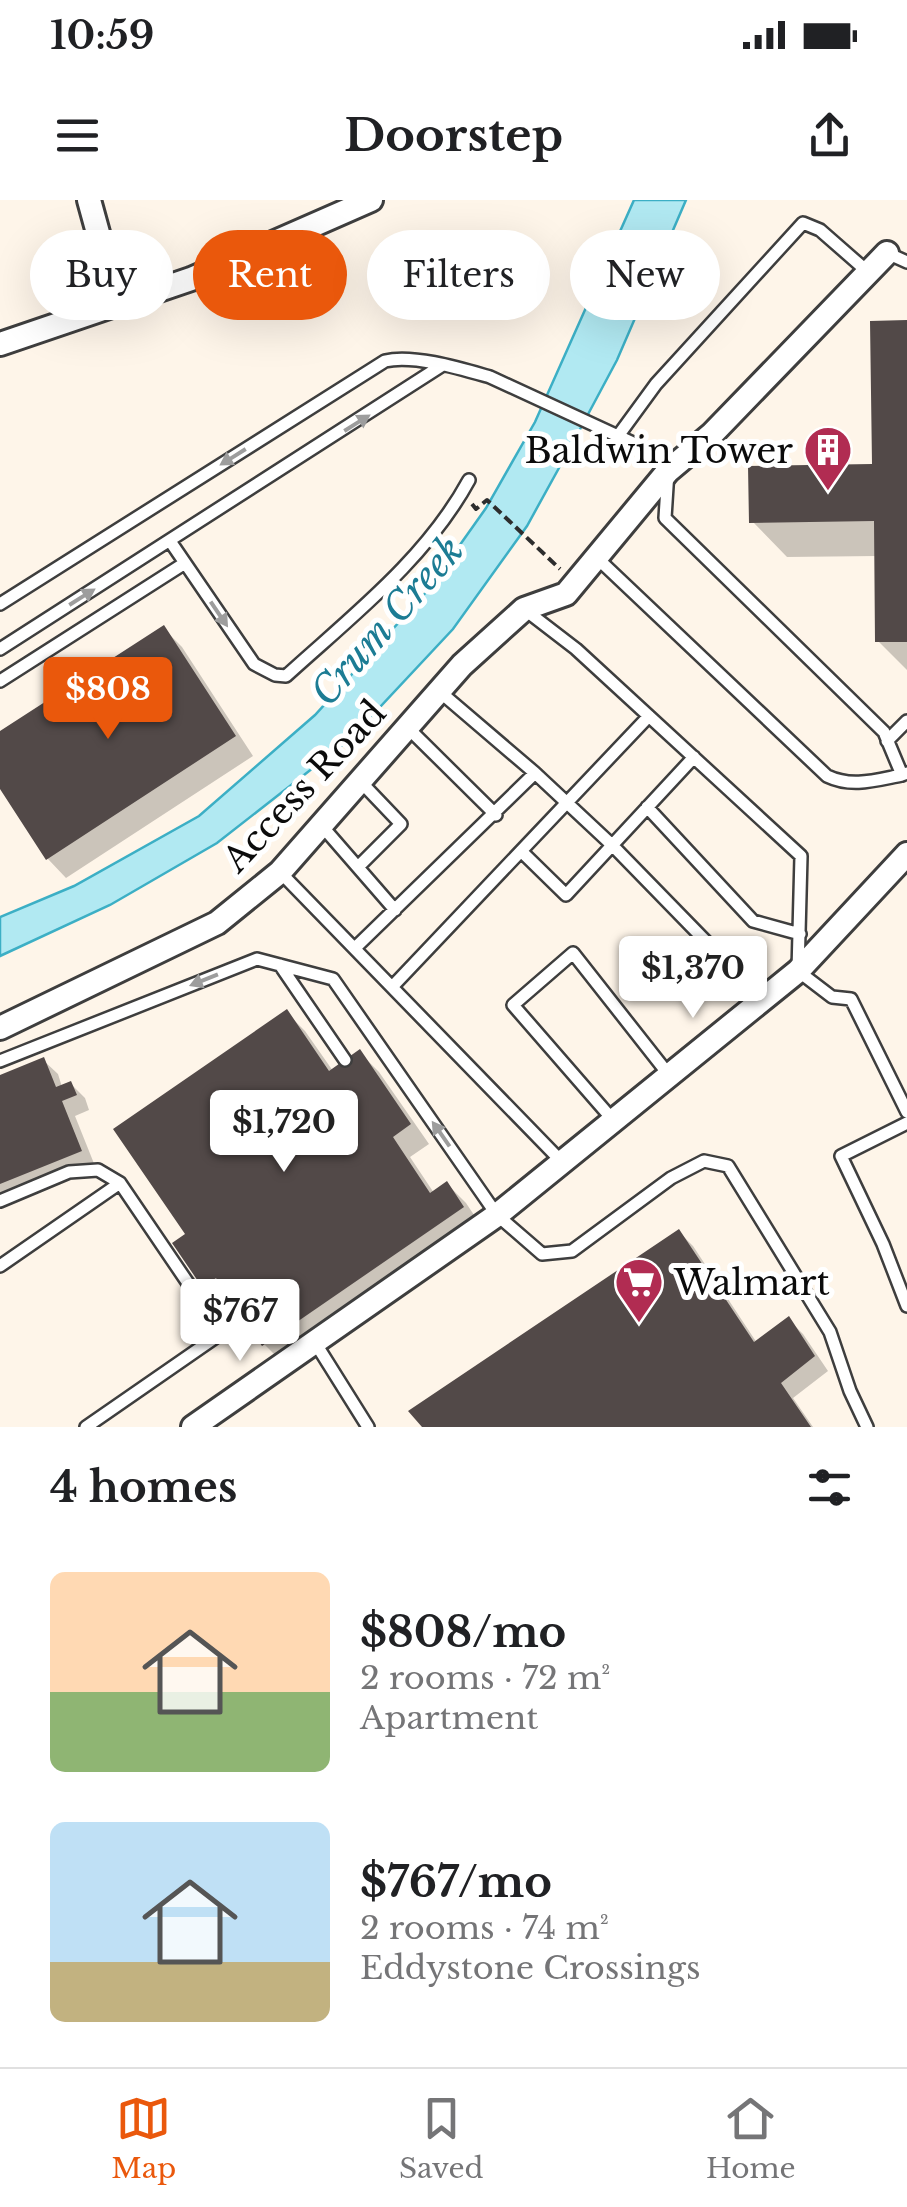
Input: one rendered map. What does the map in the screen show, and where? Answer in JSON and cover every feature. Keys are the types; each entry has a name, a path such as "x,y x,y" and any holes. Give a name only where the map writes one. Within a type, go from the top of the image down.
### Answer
{"street":[{"path":"90,200 98,230"},
{"path":"173,285 371,200"},
{"name":"Access Road","path":"0,1028 218,923 280,872 462,665 524,610 566,594 668,471 712,434 868,272 897,257"},
{"path":"0,344 67,320"},
{"path":"193,1427 497,1215 798,971 907,854"}],"lane":[{"path":"618,436 656,384 803,223 820,230 868,272"},
{"path":"0,604 385,361 397,358 442,366 490,377 646,449 668,471 665,518 884,732 905,774 861,783 841,782 827,776 596,557"},
{"path":"0,649 442,366"},
{"path":"170,541 254,664 274,675 286,676 389,583 435,532 469,480"},
{"path":"0,681 185,563"},
{"path":"524,610 576,649 801,856 798,971 832,997 850,998 907,1112"},
{"path":"439,691 536,773 612,845 762,1000"},
{"path":"392,987 649,716"},
{"path":"887,741 907,721"},
{"path":"407,728 496,814"},
{"path":"521,851 566,895 694,757"},
{"path":"356,947 536,773"},
{"path":"359,866 400,824 360,782"},
{"path":"647,807 753,920 800,934"},
{"path":"322,826 396,910"},
{"path":"280,872 562,1162"},
{"path":"613,1120 513,1005 573,953 669,1075"},
{"path":"0,1062 257,959 334,979 497,1215 542,1254 572,1251 671,1178 704,1162 728,1166 830,1332 867,1427"},
{"path":"280,965 345,1060"},
{"path":"907,1123 841,1156 883,1244 907,1306"},
{"path":"0,1201 69,1172 98,1170 120,1183 210,1317 216,1338 86,1427"},
{"path":"0,1266 120,1183"},
{"path":"316,1344 368,1427"}],"path":[{"path":"482,504 487,500 574,583"}],"water":[{"path":"634,200 686,200 673,230 621,230"},
{"path":"580,320 634,320 617,360 527,526 453,629 350,739 217,843 110,905 0,956 0,917 74,886 199,816 315,715 428,590 486,508 535,422"}],"building":[{"name":"Baldwin Tower","path":"907,320 907,642 875,642 874,521 749,523 748,466 872,464 870,321"},
{"path":"164,625 236,736 46,860 0,789 0,731"},
{"path":"287,1009 329,1071 360,1049 411,1124 393,1137 430,1193 447,1181 464,1207 262,1346 216,1278 202,1287 172,1243 185,1234 113,1129"},
{"path":"44,1057 56,1087 71,1081 77,1095 62,1101 82,1151 0,1184 0,1075"},
{"name":"Walmart","path":"679,1229 754,1342 789,1316 815,1356 781,1383 811,1427 422,1427 408,1411"}],"place":[{"name":"Baldwin Tower","path":"828,492"},
{"name":"Walmart","path":"639,1324"}],"water label":[{"name":"Crum Creek","path":"387,621"}]}
